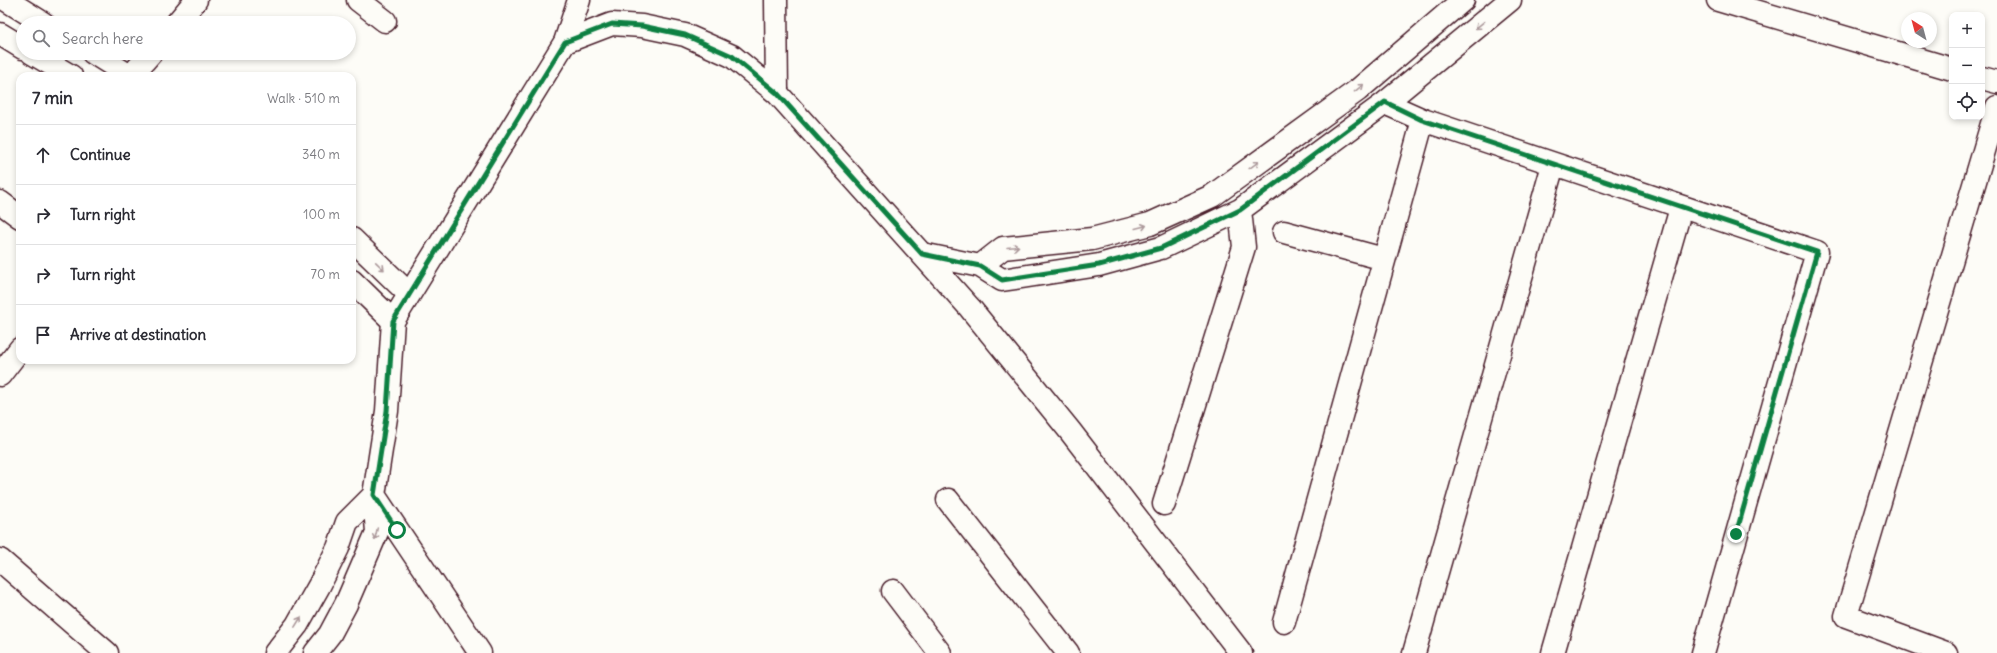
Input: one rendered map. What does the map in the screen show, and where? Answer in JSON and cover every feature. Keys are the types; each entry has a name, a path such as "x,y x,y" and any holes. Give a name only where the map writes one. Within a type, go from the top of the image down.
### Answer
{"street":[{"path":"6,0 32,16"},
{"path":"358,0 385,21"},
{"path":"315,653 330,634 346,604 378,532 374,495 387,411 393,321 565,42 579,0"},
{"path":"776,0 777,93"},
{"path":"980,266 1003,248 1092,240 1150,224 1212,196 1358,90 1463,0"},
{"path":"922,254 980,266 1002,280 1099,265 1161,248 1240,210 1385,102 1510,0"},
{"path":"1718,0 1949,68"},
{"path":"565,42 612,24 642,26 685,35 732,56 777,93 970,308 1070,432 1241,653"},
{"path":"0,34 16,44"},
{"path":"44,60 64,72"},
{"path":"105,60 124,72"},
{"path":"134,72 145,60"},
{"path":"1985,79 1997,82"},
{"path":"1385,102 1422,120 1681,208 1817,252 1703,653"},
{"path":"1946,653 1846,616 1997,107"},
{"path":"1284,622 1422,120"},
{"path":"1414,653 1553,165"},
{"path":"0,202 16,214"},
{"path":"1553,653 1681,208"},
{"path":"1164,504 1244,247 1240,210"},
{"path":"1284,232 1384,259"},
{"path":"356,243 409,294"},
{"path":"356,285 393,321"},
{"path":"275,653 297,625 319,586 338,548 347,522 374,495"},
{"path":"374,495 480,653"},
{"path":"948,500 1068,653"},
{"path":"0,560 107,653"},
{"path":"893,591 940,653"}],"route":[{"path":"397,530 374,495 387,411 393,321 565,42 612,24 642,26 685,35 732,56 777,93 922,254 980,266 1002,280 1099,265 1161,248 1240,210 1385,102 1422,120 1681,208 1817,252 1736,534"}]}
